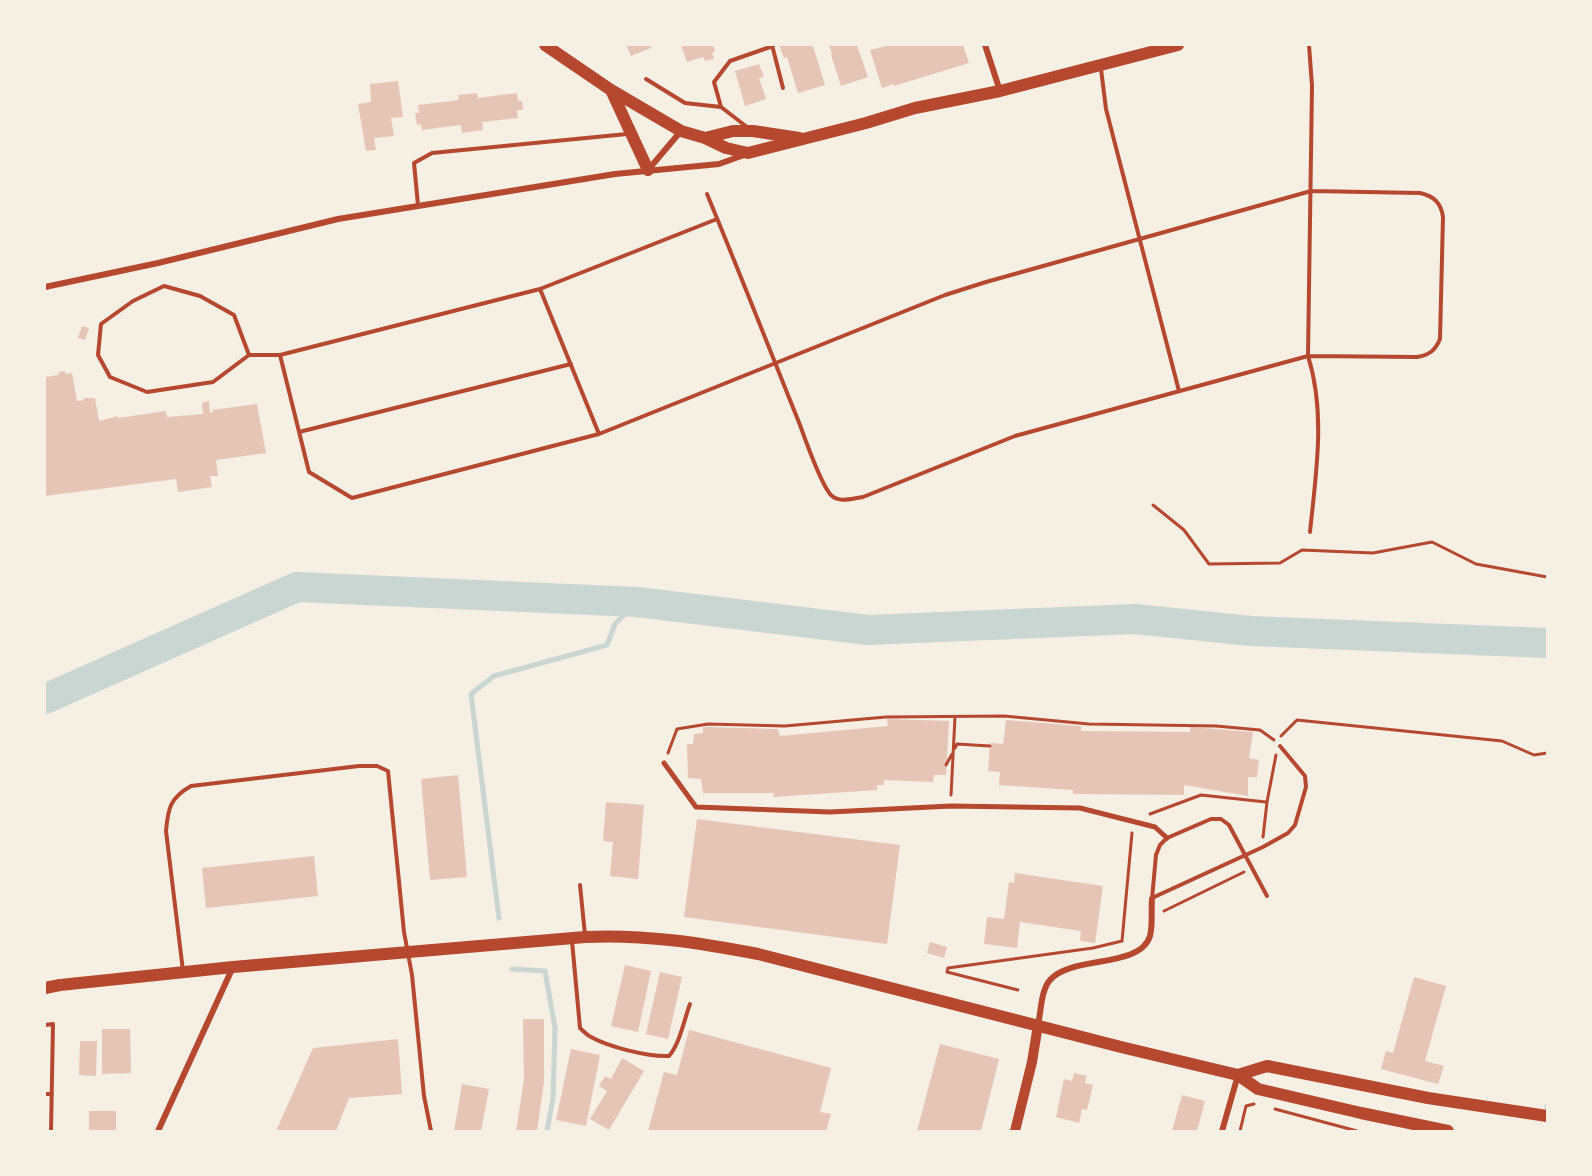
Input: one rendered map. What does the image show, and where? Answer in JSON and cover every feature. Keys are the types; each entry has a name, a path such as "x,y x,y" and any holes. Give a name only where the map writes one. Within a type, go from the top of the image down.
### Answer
{"main road":[{"path":"545,45 611,90 681,131 705,138 726,148 748,153 915,108 1000,91 1178,45"},
{"path":"611,90 648,170"},
{"path":"705,138 733,131 753,131 806,139"},
{"path":"45,988 233,967 618,935 705,944 769,957 1238,1075 1258,1089 1423,1128 1448,1131"},
{"path":"1238,1075 1267,1066 1428,1098 1547,1116"}],"street":[{"path":"985,45 1000,91"},
{"path":"648,170 681,131"},
{"path":"45,287 158,263 338,219 648,170 719,164 748,153"},
{"path":"664,763 696,807 830,812 951,806 1080,808 1155,827 1167,838"},
{"path":"1015,1131 1032,1062 1046,986 1056,975 1134,953 1143,948 1150,936 1152,898"},
{"path":"158,1131 233,967"},
{"path":"1222,1131 1238,1075"}],"lane":[{"path":"721,107 714,82 730,61 772,45 783,88"},
{"path":"1309,45 1312,86 1308,356 1314,374 1318,416 1317,458 1310,532"},
{"path":"1100,65 1106,109 1138,240 1179,391"},
{"path":"646,78 685,103 721,107 753,131"},
{"path":"418,205 414,163 432,153 631,133"},
{"path":"280,355 309,472 352,498 598,434 775,363 955,291 1311,191 1420,193 1436,200 1443,217 1440,339 1429,354 1417,357 1308,356 1015,436 863,497 840,500 831,496 817,468 775,363 707,194"},
{"path":"249,355 234,315 200,296 164,286 133,301 101,324 98,355 110,377 147,392 213,382 249,355 280,355 540,289 717,219"},
{"path":"540,289 598,434"},
{"path":"299,432 571,364"},
{"path":"1267,896 1246,855 1229,825 1221,819 1211,819 1167,838 1160,845 1156,855 1152,898 1246,855 1288,833 1294,825 1306,787 1305,776 1280,746"},
{"path":"183,972 166,831 167,811 177,794 191,786 359,766 377,766 388,771 424,1096 431,1131"},
{"path":"580,885 585,937"},
{"path":"572,939 580,1028 589,1037 641,1053 669,1056 676,1047 690,1004"},
{"path":"45,1025 53,1024 51,1131"},
{"path":"45,1094 52,1094"}],"path":[{"path":"1153,506 1184,530 1209,564 1280,563 1302,550 1373,553 1432,542 1476,564 1547,577"},
{"path":"664,763 677,729 708,724 785,726 886,717 1004,716 1089,724 1216,726 1260,730 1276,741 1297,720 1502,741 1534,755 1547,753"},
{"path":"951,806 955,717"},
{"path":"946,765 957,744 990,746"},
{"path":"1018,990 947,972 948,968 1093,948 1122,941"},
{"path":"1240,1131 1246,1106 1252,1103 1262,1106"},
{"path":"1273,1109 1357,1131"}],"building":[{"path":"626,45 650,45 651,48 631,56"},
{"path":"681,45 713,45 714,59 705,61 703,57 687,62"},
{"path":"779,45 813,46 825,85 798,93 787,57 784,58"},
{"path":"829,45 857,45 868,77 841,86"},
{"path":"890,45 963,45 969,63 882,88 870,50"},
{"path":"759,64 764,77 759,78 766,99 745,106 735,71"},
{"path":"398,81 403,117 391,118 394,136 374,138 376,150 366,151 358,104 371,102 370,84"},
{"path":"477,93 478,98 517,93 518,101 522,101 523,110 517,110 518,118 482,122 483,130 462,133 461,125 422,130 421,124 417,125 415,113 419,113 418,105 459,100 458,95"},
{"path":"82,326 89,328 85,340 78,338"},
{"path":"65,371 65,374 72,373 77,401 84,400 83,398 95,398 99,421 118,416 118,418 166,411 167,417 203,414 202,403 209,401 210,413 213,412 212,410 257,404 266,453 216,460 218,476 210,476 212,487 178,492 176,479 45,496 45,377 59,375 58,372"},
{"path":"887,719 949,721 946,775 934,775 933,782 884,780 884,785 877,785 877,790 773,797 774,793 703,793 701,779 688,778 687,744 693,744 694,734 703,733 703,727 778,729 780,736 888,726"},
{"path":"1006,720 1081,726 1081,731 1190,732 1190,727 1253,732 1249,758 1259,760 1257,777 1248,777 1248,796 1184,785 1184,795 1073,794 1073,790 999,785 1000,772 988,771 990,743 1003,744"},
{"path":"458,775 467,877 430,880 421,779"},
{"path":"606,802 644,805 638,879 610,876 613,842 603,841"},
{"path":"697,819 900,845 887,944 684,917"},
{"path":"314,856 318,896 206,908 202,868"},
{"path":"1015,873 1103,886 1095,943 1080,941 1081,931 1020,922 1017,948 984,944 987,917 1004,919 1009,882 1014,883"},
{"path":"930,942 947,947 944,958 927,953"},
{"path":"625,965 651,971 638,1032 611,1026"},
{"path":"660,972 682,977 668,1039 646,1034"},
{"path":"1414,977 1446,986 1425,1061 1444,1066 1438,1084 1381,1069 1386,1051 1393,1053"},
{"path":"523,1019 544,1019 544,1082 537,1131 516,1131 524,1079"},
{"path":"102,1029 130,1029 131,1073 102,1074"},
{"path":"689,1030 831,1068 820,1112 831,1114 826,1131 648,1131 664,1072 677,1075"},
{"path":"398,1039 402,1094 349,1098 336,1131 276,1131 313,1048"},
{"path":"80,1041 97,1041 96,1076 79,1075"},
{"path":"940,1044 999,1059 981,1131 917,1131"},
{"path":"571,1049 600,1055 586,1126 556,1120"},
{"path":"622,1058 644,1071 609,1130 590,1119 607,1091 599,1086 605,1076 611,1079"},
{"path":"1074,1073 1087,1076 1085,1083 1093,1085 1087,1110 1082,1109 1079,1123 1056,1117 1064,1079 1072,1081"},
{"path":"462,1084 489,1089 481,1131 454,1131"},
{"path":"1182,1095 1205,1101 1197,1131 1172,1131"},
{"path":"89,1111 116,1111 116,1131 89,1131"}],"waterway":[{"path":"45,699 297,587 637,602 868,630 1135,619 1251,631 1547,643"},
{"path":"499,918 471,694 494,676 607,645 615,624 637,602"},
{"path":"512,969 545,971 555,1028 553,1098 547,1131"}]}
